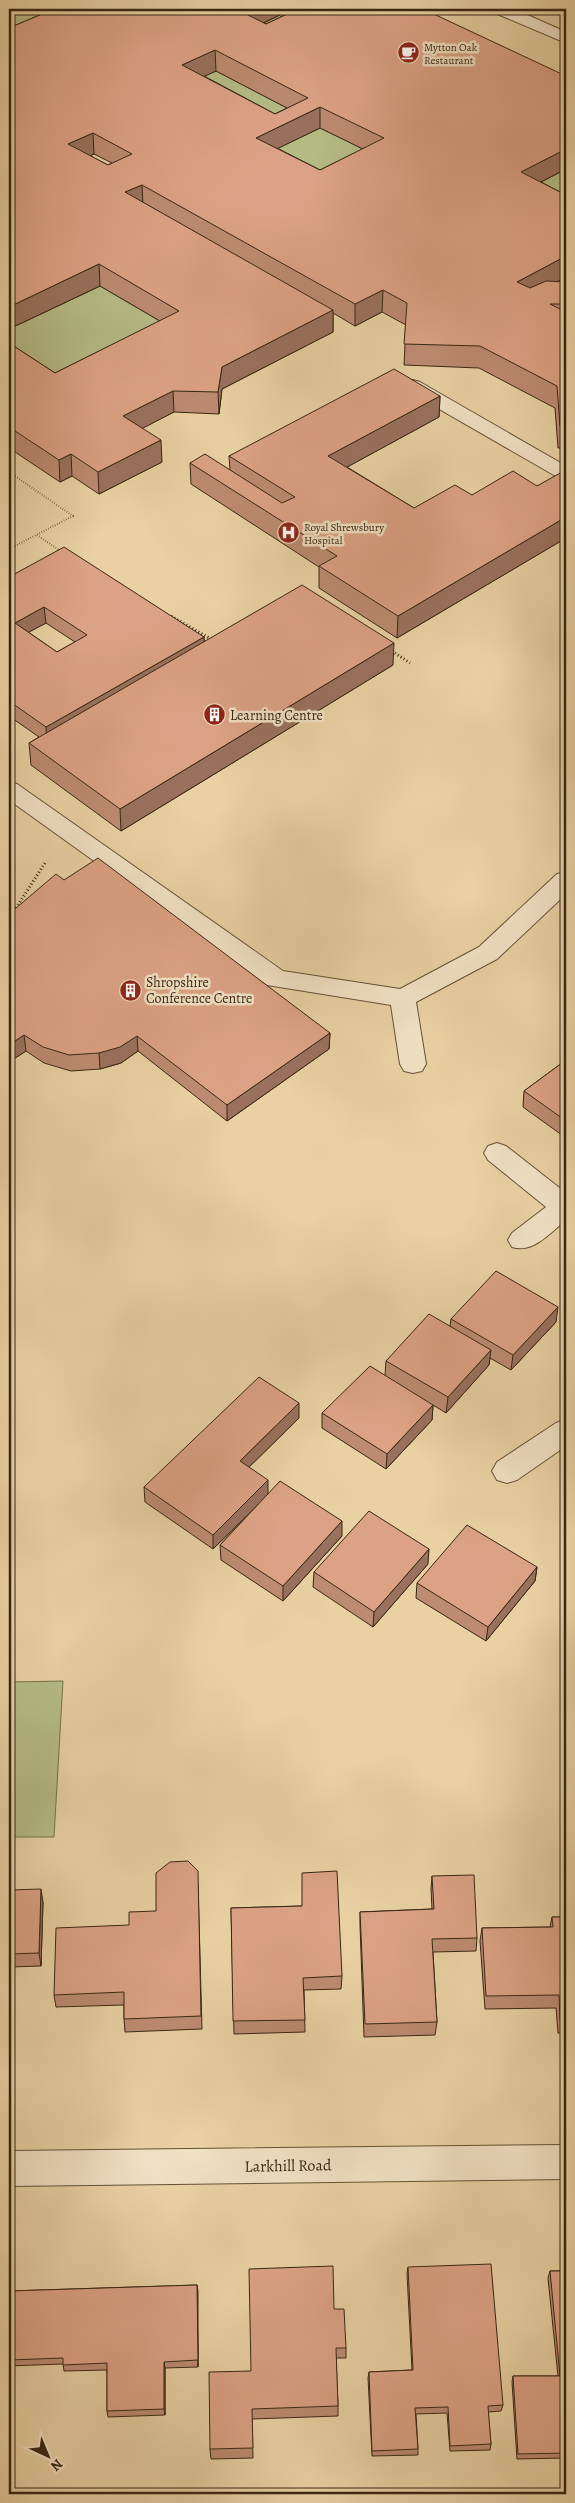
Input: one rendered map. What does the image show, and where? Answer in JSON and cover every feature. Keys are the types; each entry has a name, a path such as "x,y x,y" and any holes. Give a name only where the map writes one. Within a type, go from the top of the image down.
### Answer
{"street":[{"path":"501,9 566,38"},
{"path":"412,386 566,474"},
{"path":"10,791 276,978 403,998 488,953 566,880"},
{"path":"403,998 413,1064"},
{"path":"497,1153 565,1207 522,1240"},
{"path":"507,1471 566,1431"},
{"name":"Larkhill Road","path":"9,2169 566,2162"}],"path":[{"path":"9,472 73,516 9,549"},
{"path":"37,535 65,554"},
{"path":"164,612 215,642"},
{"path":"386,647 410,663"},
{"path":"16,908 46,862"}],"green space":[{"path":"9,9 85,9 9,49"},
{"path":"216,71 308,119 275,135 183,86"},
{"path":"320,128 383,159 320,191 256,159"},
{"path":"566,169 566,211 519,193"},
{"path":"100,286 180,333 56,394 9,364 9,329"},
{"path":"63,1681 54,1837 9,1837 9,1682"}],"building":[{"path":"54,9 249,9 242,12 266,24 298,9 423,9 566,76 566,149 521,172 562,193 566,190 566,256 517,282 530,288 546,281 566,282 566,304 550,304 566,312 566,426 560,426 557,386 480,346 404,344 407,303 383,290 355,304 142,185 125,192 333,310 222,367 218,392 173,391 123,416 161,440 98,472 71,454 59,460 9,427 9,343 55,373 179,311 99,264 9,307 9,28","holes":["215,50 308,98 275,114 182,65","320,107 384,138 320,170 256,138","93,133 132,154 108,165 68,144"]},
{"path":"394,369 440,396 328,456 414,508 455,485 472,495 513,471 537,486 562,472 566,474 566,517 398,616 319,566 337,556 190,463 205,454 282,503 295,497 229,456"},
{"path":"64,547 204,637 46,727 9,701 9,577","holes":["44,607 87,635 57,652 15,623"]},
{"name":"Learning Centre","path":"302,585 394,643 120,809 29,743"},
{"name":"Shropshire Conference Centre","path":"98,858 330,1033 227,1105 137,1036 120,1047 99,1053 69,1055 43,1047 24,1035 9,1045 9,914 56,874 64,880"},
{"path":"566,1060 566,1121 524,1091"},
{"path":"496,1271 558,1307 513,1355 451,1319"},
{"path":"429,1314 491,1350 448,1397 386,1361"},
{"path":"370,1366 433,1405 387,1454 322,1413"},
{"path":"259,1377 299,1403 240,1461 268,1480 213,1535 144,1487"},
{"path":"280,1481 342,1521 283,1586 220,1545"},
{"path":"369,1511 429,1549 374,1612 314,1572"},
{"path":"467,1525 537,1567 488,1627 417,1583"},
{"path":"188,1861 198,1871 201,2016 124,2019 124,1992 54,1995 56,1928 129,1925 129,1912 156,1911 156,1873 170,1862"},
{"path":"337,1871 342,1976 303,1978 305,2020 233,2021 231,1908 302,1906 302,1873"},
{"path":"474,1875 477,1938 432,1939 437,2022 365,2024 360,1912 434,1909 432,1876"},
{"path":"41,1889 39,1953 9,1954 9,1890"},
{"path":"552,1917 566,1917 566,2020 560,2020 559,1995 486,1996 482,1928 553,1927"},
{"path":"491,2264 503,2405 488,2406 491,2444 450,2446 448,2407 415,2408 418,2449 372,2451 369,2372 413,2370 408,2267"},
{"path":"333,2266 334,2309 344,2309 346,2348 336,2348 338,2406 252,2409 253,2448 210,2449 209,2372 251,2371 249,2269"},
{"path":"550,2271 566,2271 566,2408 562,2408 566,2453 518,2454 513,2376 560,2376"},
{"path":"197,2285 198,2360 164,2362 164,2409 107,2411 107,2363 63,2365 63,2358 9,2360 9,2291"}],"place":[{"name":"Mytton Oak Restaurant","path":"408,53"},
{"name":"Royal Shrewsbury Hospital","path":"288,533"},
{"name":"Learning Centre","path":"214,715"},
{"name":"Shropshire Conference Centre","path":"130,990"}]}
